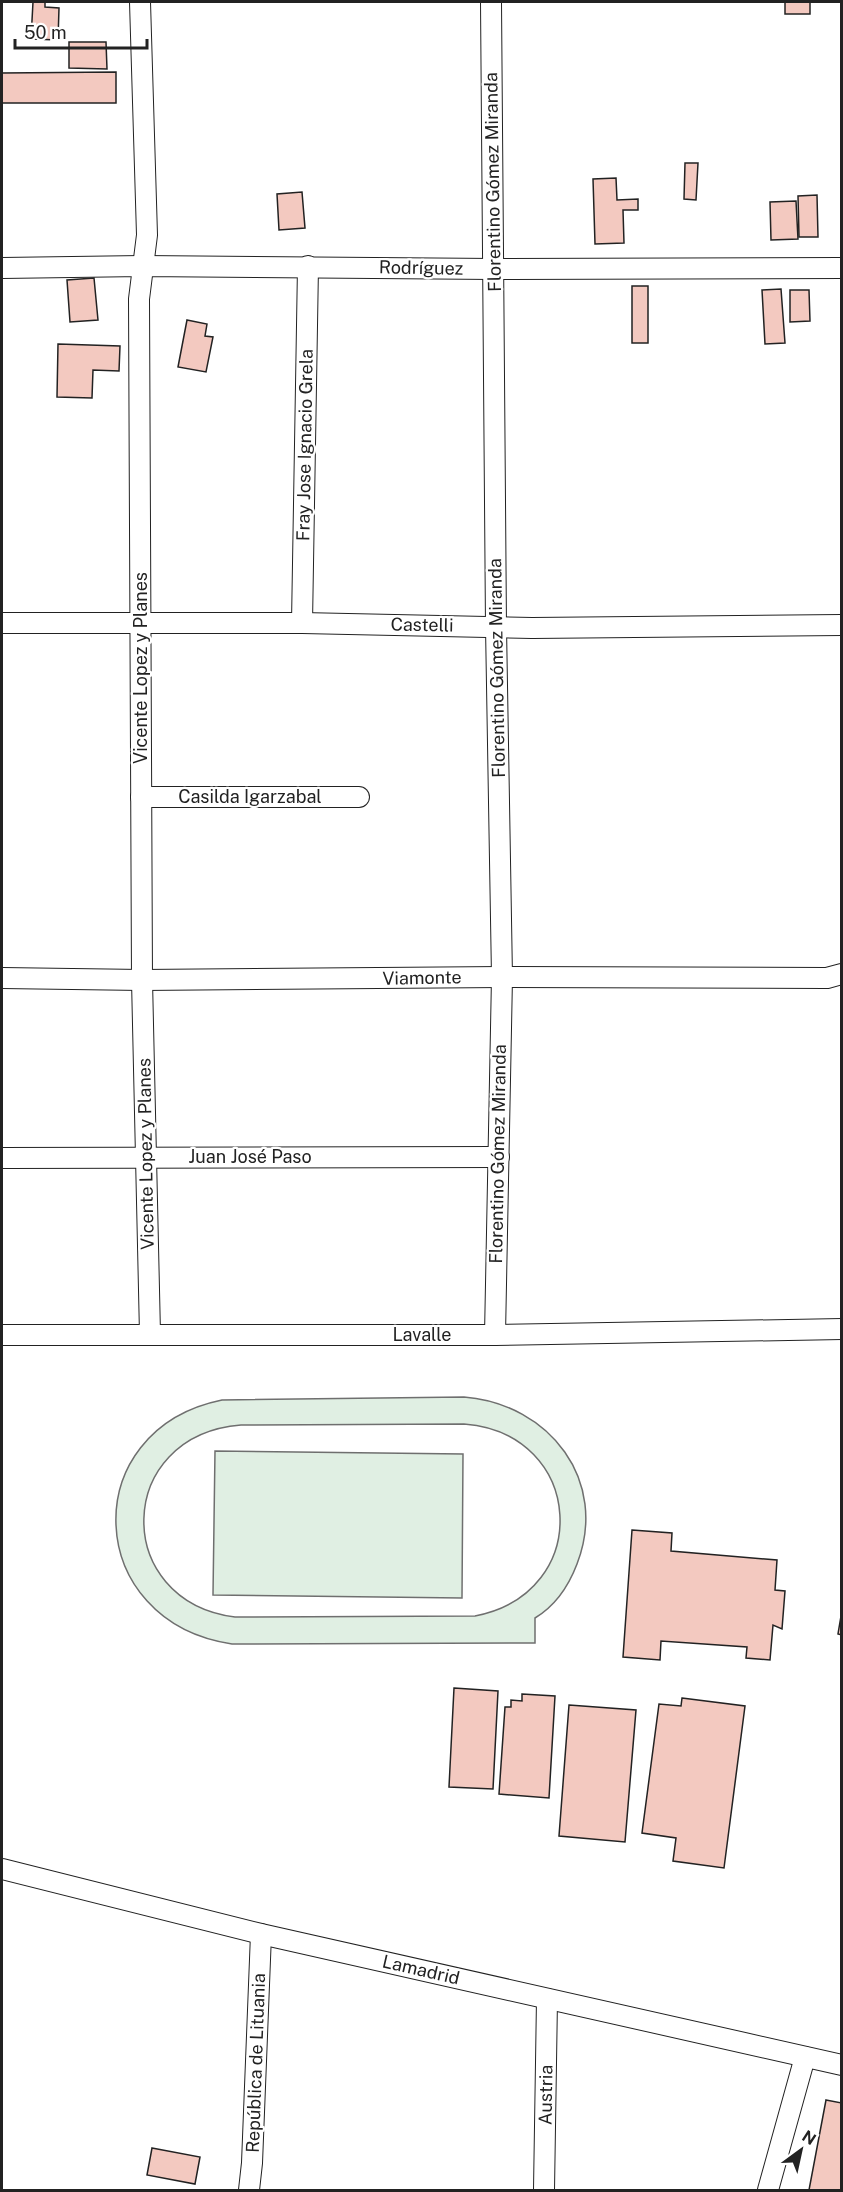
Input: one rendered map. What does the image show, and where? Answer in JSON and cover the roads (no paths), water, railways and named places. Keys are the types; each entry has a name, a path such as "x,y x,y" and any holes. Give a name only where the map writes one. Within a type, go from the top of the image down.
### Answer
{"street":[{"name":"Vicente Lopez y Planes","path":"140,2 147,235 139,299 142,980 150,1334"},
{"name":"Florentino Gómez Miranda","path":"491,2 496,627 502,977 495,1335"},
{"name":"Rodríguez","path":"2,268 142,266 494,269 842,268"},
{"name":"Fray Jose Ignacio Grela","path":"303,623 308,266"},
{"name":"Castelli","path":"2,623 303,623 532,628 842,625"},
{"name":"Casilda Igarzabal","path":"141,797 359,796"},
{"name":"Viamonte","path":"2,978 142,980 502,977 827,978 842,974"},
{"name":"Juan José Paso","path":"2,1158 499,1157"},
{"name":"Lavalle","path":"2,1335 495,1335 842,1329"},
{"name":"Lamadrid","path":"2,1869 261,1934 842,2065"},
{"name":"República de Lituania","path":"249,2190 261,1934"},
{"name":"Austria","path":"544,2190 547,1999"},
{"path":"768,2190 805,2057"}]}
